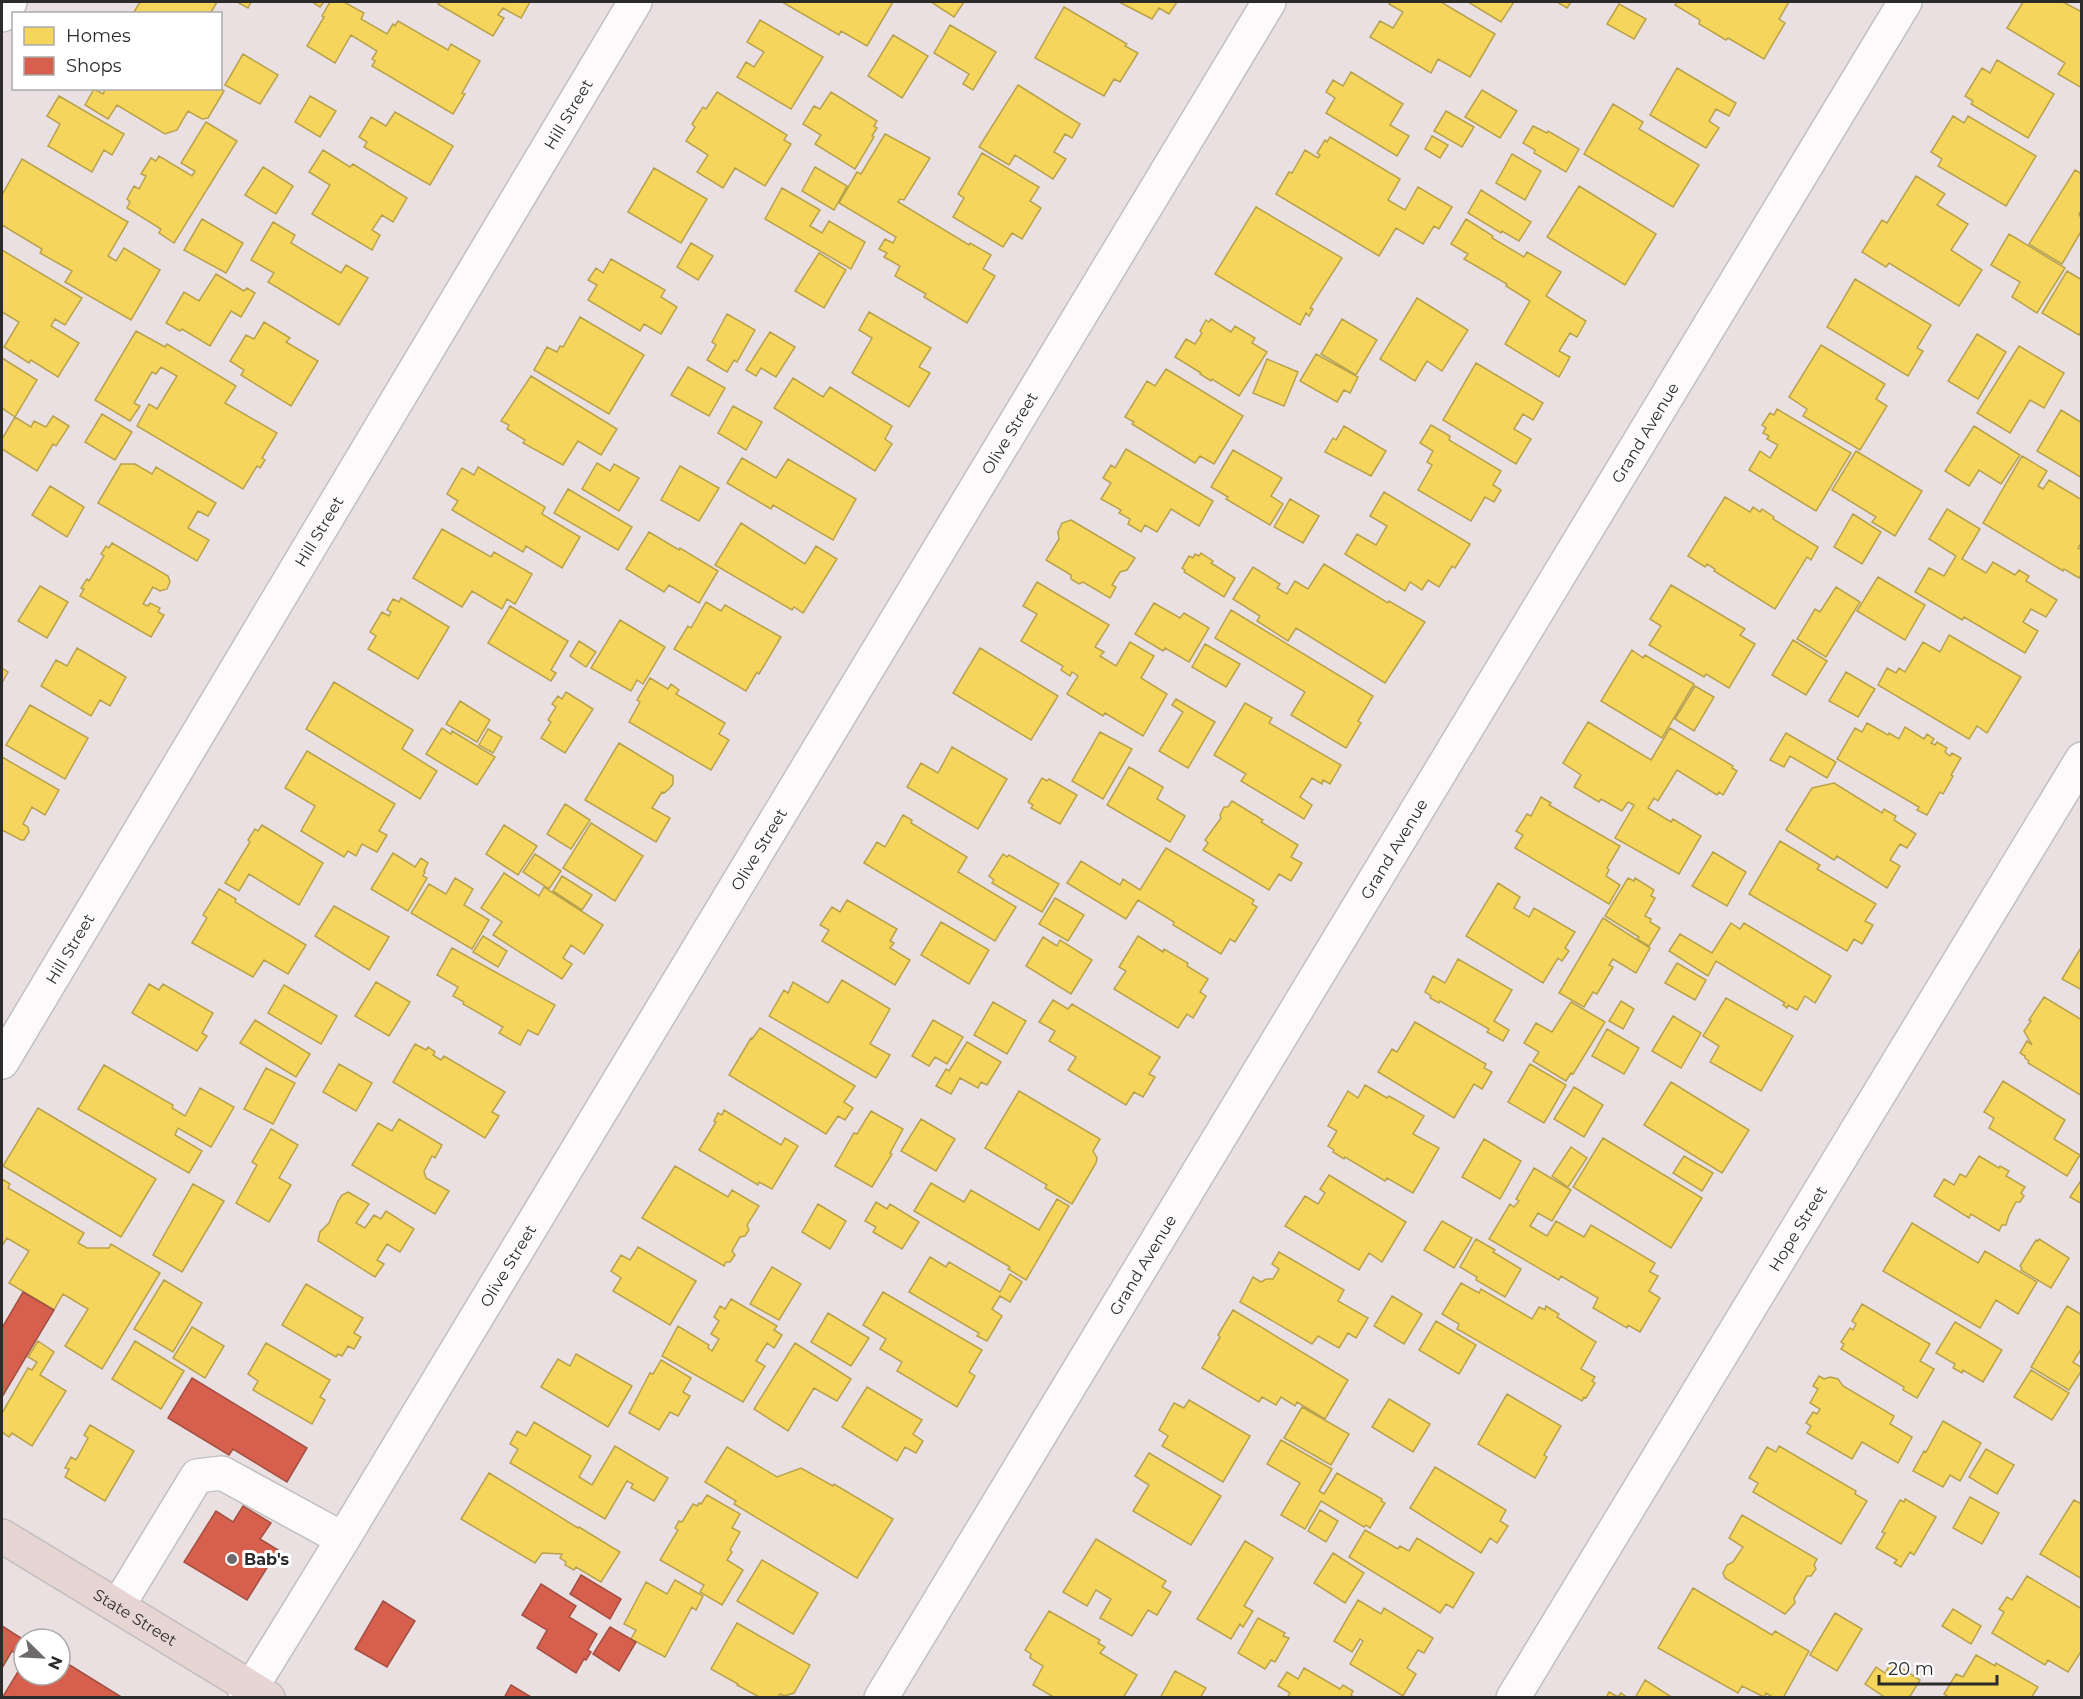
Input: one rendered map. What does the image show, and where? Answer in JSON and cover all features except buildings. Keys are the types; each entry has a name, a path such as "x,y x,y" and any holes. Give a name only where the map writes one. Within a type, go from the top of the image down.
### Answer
{"main road":[{"name":"State Street","path":"2,1536 118,1606 255,1694"}],"street":[{"path":"2,15 9,2"},
{"name":"Hill Street","path":"2,1062 635,2"},
{"name":"Olive Street","path":"255,1694 343,1539 1269,2"},
{"name":"Grand Avenue","path":"881,1698 1905,2"},
{"name":"Hope Street","path":"1513,1698 2082,759"},
{"path":"118,1606 197,1476 222,1473 343,1539"}],"place":[{"name":"Bab's","path":"232,1559"}]}
